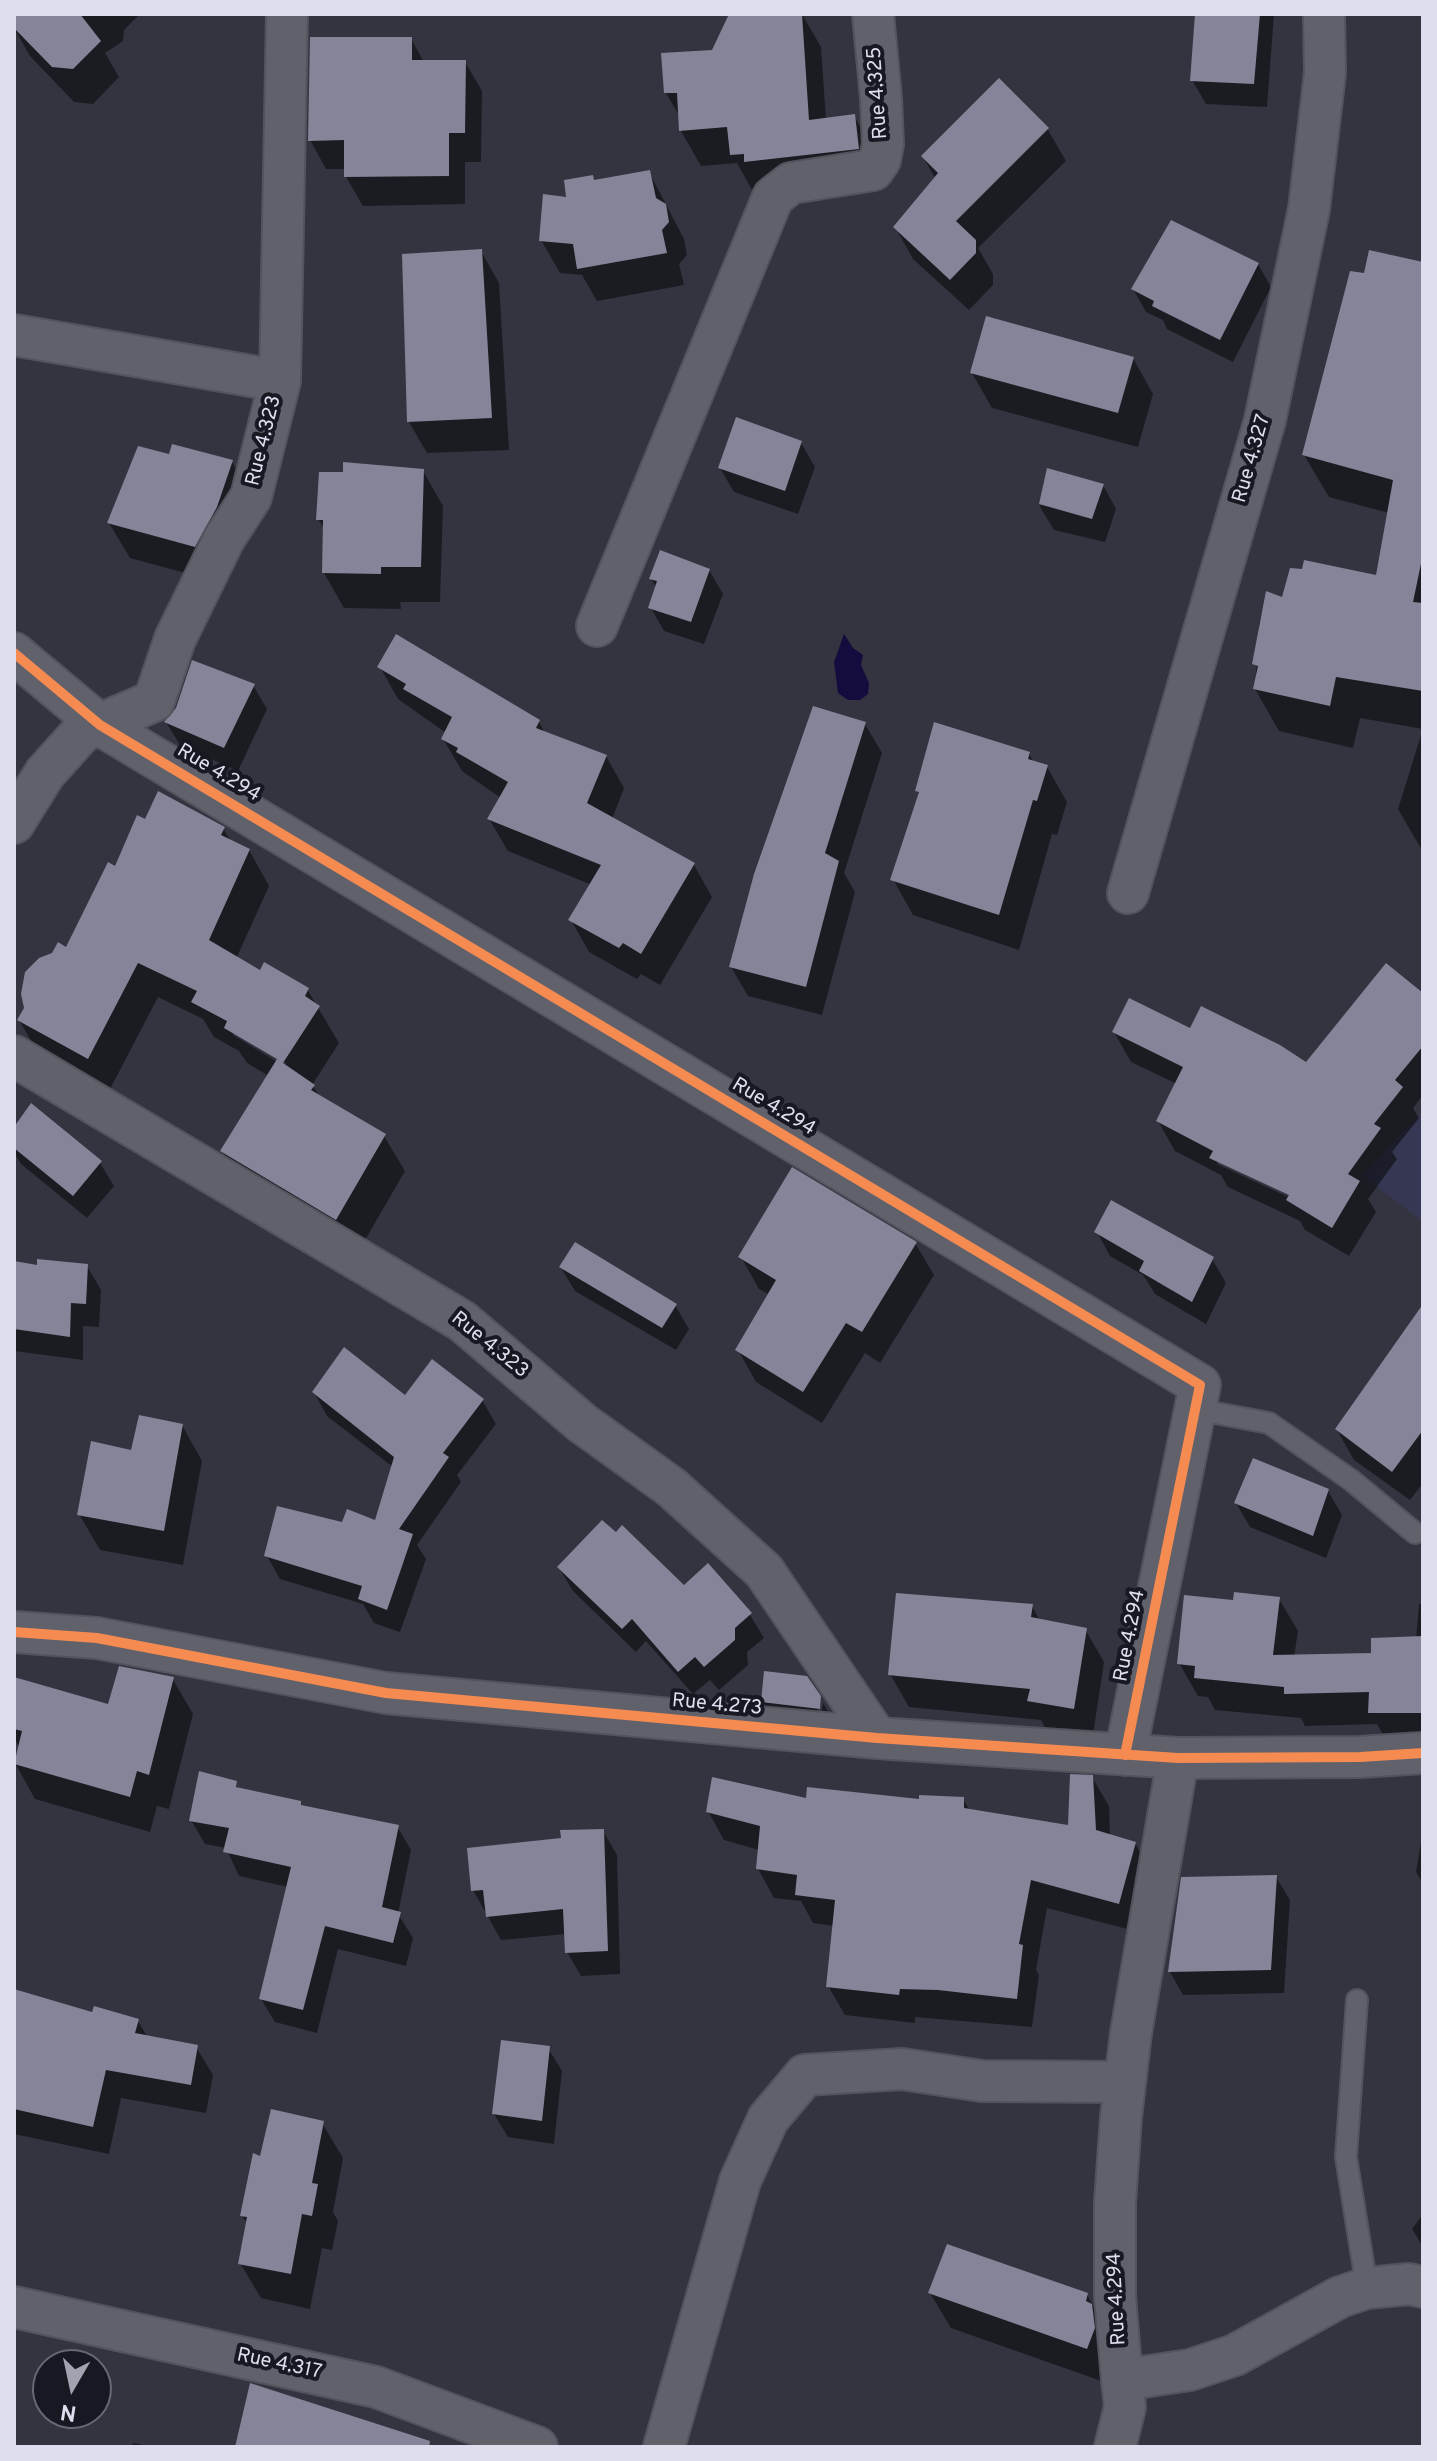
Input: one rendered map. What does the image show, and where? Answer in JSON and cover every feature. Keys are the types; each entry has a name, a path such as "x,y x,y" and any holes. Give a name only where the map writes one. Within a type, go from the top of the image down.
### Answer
{"street":[{"name":"Rue 4.323","path":"14,823 45,773 82,732 154,701 175,639 224,539 251,497 280,381 287,14"},
{"name":"Rue 4.325","path":"597,626 764,217 780,188 791,183 873,170 880,160 883,144 881,98 873,14"},
{"name":"Rue 4.327","path":"1128,893 1265,420 1309,209 1325,73 1324,14"},
{"path":"14,335 280,381"},
{"name":"Rue 4.294","path":"14,653 100,725 1200,1385 1125,1755"},
{"name":"Rue 4.323","path":"14,1056 462,1321 582,1423 671,1487 764,1571 877,1738"},
{"name":"Rue 4.273","path":"14,1632 112,1641 386,1693 877,1738 1178,1758 1423,1753"},
{"name":"Rue 4.294","path":"1115,2447 1125,2407 1115,2297 1115,2203 1125,2082 1178,1758"},
{"path":"664,2447 740,2181 768,2119 805,2075 902,2069 982,2081 1125,2082"},
{"path":"1122,2380 1190,2370 1235,2355 1340,2297 1367,2288 1409,2284 1423,2287"},
{"name":"Rue 4.317","path":"14,2307 376,2387 537,2447"}],"lane":[{"path":"1194,1409 1269,1423 1351,1480 1415,1533"},
{"path":"1357,2000 1346,2157 1367,2288"}],"shaded area":[{"path":"844,634 853,648 863,655 861,665 869,683 868,694 860,700 848,700 838,693 834,662"},
{"path":"1423,1110 1423,1222 1363,1176"}],"building":[{"path":"14,14 80,14 101,41 73,69 52,67 14,28"},
{"path":"729,14 802,14 809,120 855,114 859,149 744,162 744,154 730,155 727,127 679,131 677,93 664,93 661,53 712,50"},
{"path":"1195,14 1260,14 1254,84 1190,81"},
{"path":"310,37 412,37 412,60 466,60 465,133 449,133 449,176 344,177 344,140 308,141"},
{"path":"999,78 1049,128 956,221 976,240 976,253 950,280 893,227 938,173 921,156"},
{"path":"650,170 656,198 666,204 669,222 662,230 667,253 577,269 573,244 539,241 543,194 566,197 564,180 593,175 594,180"},
{"path":"1171,220 1259,263 1220,340 1152,306 1154,301 1131,289"},
{"path":"482,249 492,418 407,422 402,254"},
{"path":"1369,250 1423,262 1423,554 1413,602 1423,603 1423,691 1336,677 1330,706 1253,689 1258,666 1252,664 1266,591 1282,597 1290,568 1302,569 1304,560 1376,575 1393,480 1302,455 1350,271 1364,273"},
{"path":"986,316 1134,357 1118,413 970,373"},
{"path":"736,417 802,441 785,491 718,468"},
{"path":"172,444 233,460 217,507 195,547 107,523 138,446 169,454"},
{"path":"343,462 424,469 421,567 381,567 381,574 322,573 323,520 316,520 319,472 343,472"},
{"path":"1047,468 1104,484 1092,519 1039,504"},
{"path":"660,550 710,569 691,622 648,608 657,581 649,579"},
{"path":"396,634 540,720 536,728 607,755 587,803 695,863 641,954 623,943 619,948 568,920 601,865 487,819 508,782 456,752 458,748 441,739 452,717 403,689 406,684 377,667"},
{"path":"192,660 255,684 224,748 164,722 176,708"},
{"path":"813,706 866,722 825,853 839,861 806,987 729,967 754,874"},
{"path":"934,722 1030,752 1028,759 1048,765 1037,801 1033,800 999,915 890,880 919,792 915,791"},
{"path":"158,791 225,827 221,835 250,849 209,940 260,970 264,962 309,988 305,996 320,1006 283,1063 315,1085 311,1090 386,1134 336,1220 220,1151 277,1059 224,1028 227,1021 191,1002 197,991 138,963 88,1059 17,1020 24,1008 21,994 25,972 39,958 52,953 58,942 66,947 108,862 115,866 137,815 145,819"},
{"path":"1386,963 1423,993 1423,1046 1395,1080 1403,1087 1374,1124 1381,1128 1348,1174 1360,1181 1332,1228 1286,1200 1289,1195 1209,1158 1213,1151 1156,1121 1183,1067 1112,1032 1129,998 1190,1028 1201,1006 1280,1045 1306,1062"},
{"path":"31,1103 102,1161 73,1196 14,1148 14,1127"},
{"path":"792,1167 917,1242 862,1332 846,1323 803,1392 735,1350 776,1280 738,1257"},
{"path":"1111,1200 1214,1257 1192,1302 1139,1271 1144,1261 1094,1232"},
{"path":"575,1242 677,1304 662,1328 559,1267"},
{"path":"37,1259 88,1264 86,1304 71,1303 70,1337 14,1329 14,1261 37,1265"},
{"path":"1423,1304 1423,1430 1392,1472 1335,1429"},
{"path":"344,1347 405,1395 432,1359 484,1399 443,1453 449,1457 399,1529 413,1534 387,1610 358,1599 362,1586 264,1556 277,1506 342,1522 347,1509 375,1520 394,1457 312,1392"},
{"path":"139,1415 183,1424 164,1531 77,1515 91,1441 131,1450"},
{"path":"1253,1458 1329,1489 1313,1536 1234,1503"},
{"path":"602,1520 616,1532 622,1525 684,1585 708,1563 752,1613 735,1628 735,1640 704,1667 695,1657 678,1672 632,1619 622,1629 557,1567"},
{"path":"1234,1592 1280,1597 1273,1655 1371,1653 1371,1638 1423,1636 1423,1713 1368,1713 1369,1692 1284,1694 1284,1687 1194,1678 1195,1666 1177,1664 1184,1595 1233,1600"},
{"path":"896,1593 1033,1604 1031,1617 1087,1628 1074,1709 1027,1701 1030,1689 888,1675"},
{"path":"119,1666 174,1677 149,1775 137,1771 130,1797 14,1764 22,1731 14,1729 14,1677 108,1704"},
{"path":"764,1671 807,1676 821,1696 820,1709 761,1702"},
{"path":"199,1771 237,1781 236,1787 301,1801 301,1805 399,1825 382,1907 401,1912 393,1943 325,1926 303,2010 259,1999 291,1867 223,1852 229,1828 189,1821"},
{"path":"1070,1774 1093,1775 1096,1830 1136,1842 1119,1904 1031,1880 1019,1944 1023,1945 1017,1999 938,1990 900,1989 899,1995 826,1987 835,1900 795,1895 797,1875 756,1869 760,1826 706,1812 712,1777 806,1798 807,1787 919,1799 919,1795 964,1797 964,1808 1068,1825"},
{"path":"604,1829 608,1951 565,1953 563,1909 486,1917 483,1890 471,1891 467,1848 561,1838 560,1830"},
{"path":"1277,1875 1271,1970 1168,1972 1181,1877"},
{"path":"14,1989 92,2012 94,2006 139,2019 135,2033 198,2045 191,2085 106,2070 93,2127 14,2109"},
{"path":"501,2040 550,2046 542,2121 492,2114"},
{"path":"271,2109 324,2121 312,2183 318,2184 312,2216 302,2214 291,2274 238,2264 247,2217 240,2216 253,2153 260,2156"},
{"path":"947,2244 1088,2293 1086,2301 1092,2304 1095,2328 1087,2349 928,2293"},
{"path":"250,2383 430,2441 429,2447 235,2447"}],"cycle path":[{"path":"14,653 100,725 1200,1385 1125,1755"},
{"path":"14,1632 97,1638 386,1693 877,1738 1178,1758 1360,1757 1423,1753"}]}
